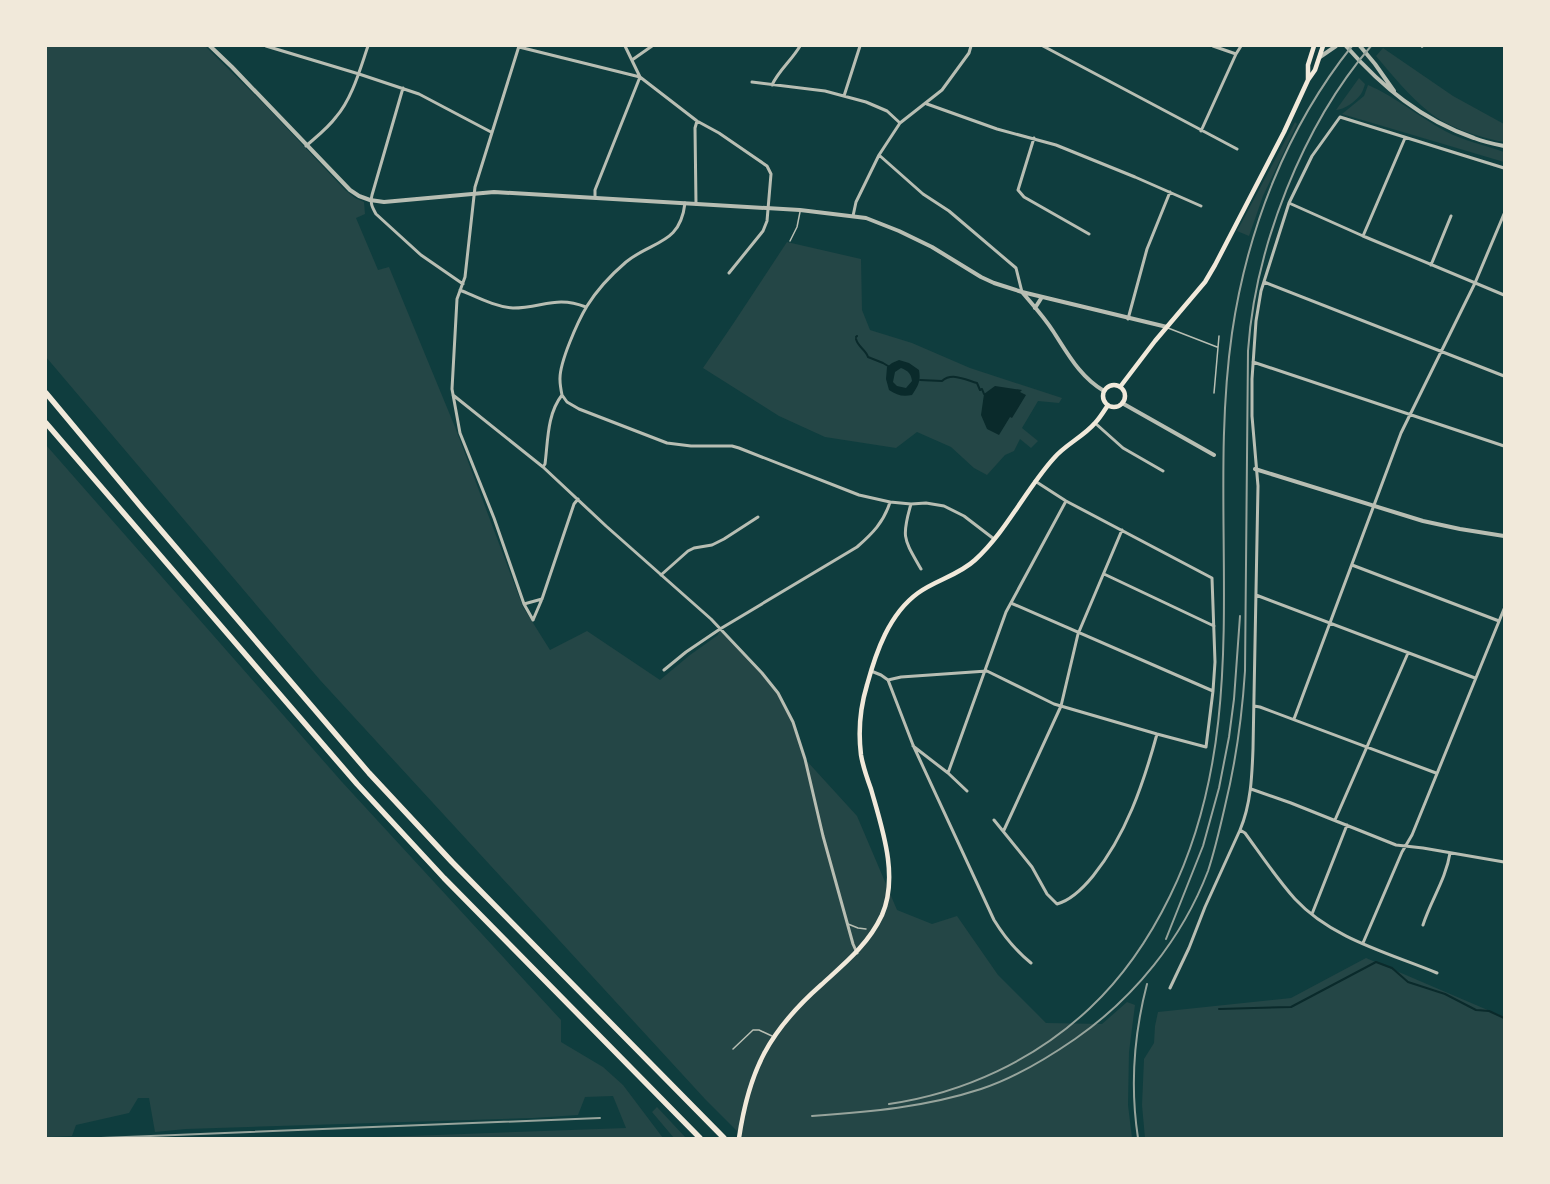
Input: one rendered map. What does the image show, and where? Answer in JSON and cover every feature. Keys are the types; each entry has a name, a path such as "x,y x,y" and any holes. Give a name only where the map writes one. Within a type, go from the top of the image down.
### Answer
{"highway":[{"path":"46,393 368,773 452,862 724,1138"},
{"path":"46,423 314,736 386,816 444,878 700,1138"}],"main road":[{"path":"1308,80 1308,65 1314,46"},
{"path":"1120,387 1166,328 1205,282 1217,262 1284,132 1308,80 1315,70 1323,46"},
{"path":"1111,385 1120,387 1125,394 1122,403 1116,407 1108,405 1103,398 1104,391 1111,385"},
{"path":"739,1138 750,1087 755,1073 773,1037 785,1020 799,1005 868,940 881,918 884,909 888,888 889,870 887,854 862,758 860,740 861,712 871,671 877,652 888,628 897,613 918,593 973,562 994,539 1035,481 1055,457 1095,423 1108,405"}],"street":[{"path":"210,46 249,84 306,146 350,190 359,196 370,200 384,202 494,192 800,210 866,218 899,231 932,247 981,277 1022,292 1166,328"},
{"path":"266,46 419,94 491,132"},
{"path":"306,146 336,118 343,108 359,74 368,46"},
{"path":"595,197 595,190 640,77 625,46"},
{"path":"632,60 652,46"},
{"path":"772,85 777,74 796,53 800,46"},
{"path":"844,96 860,46"},
{"path":"853,216 856,202 879,155 900,123 927,104 942,90 969,53 971,46"},
{"path":"1043,46 1237,149"},
{"path":"1213,46 1236,54"},
{"path":"1202,131 1236,54 1241,46"},
{"path":"1320,57 1336,46"},
{"path":"1346,46 1368,71 1399,98 1450,128 1475,139 1504,146"},
{"path":"1360,46 1375,64 1399,98"},
{"path":"578,499 574,504 542,599 533,620 524,604 494,518 460,433 453,395 457,299 465,277 475,187 491,132 519,47 640,77 697,121 719,133 767,166 771,174 767,221 763,231 729,273"},
{"path":"752,82 825,91 866,102 887,110 900,123"},
{"path":"403,88 370,200 376,214 420,255 463,284"},
{"path":"927,104 997,129 1056,145 1201,206"},
{"path":"1170,988 1240,830 1244,820 1251,789 1258,486 1255,469 1252,416 1253,362 1256,321 1261,291 1290,203 1312,156 1340,118 1504,168"},
{"path":"696,204 695,128 697,121"},
{"path":"1034,138 1018,185 1018,190 1024,197 1089,234"},
{"path":"1363,236 1405,138"},
{"path":"879,155 923,194 949,210 1016,268 1022,292 1053,332 1076,367 1094,385 1104,391"},
{"path":"1128,319 1147,249 1170,192"},
{"path":"685,203 682,218 676,231 669,238 637,255 626,263 597,292 586,307 567,348 562,364 559,379 562,395 567,402 579,409 667,443 692,446 732,446 859,495 890,502 910,504 926,503 944,506 964,516 994,539"},
{"path":"1290,203 1363,236 1504,295"},
{"path":"1294,719 1409,415 1475,283 1504,214"},
{"path":"1432,265 1451,216"},
{"path":"1264,282 1441,350 1504,376"},
{"path":"460,290 505,307 514,308 564,301 586,307"},
{"path":"1035,308 1042,297"},
{"path":"1253,362 1504,446"},
{"path":"453,395 543,467 711,619 762,673 778,693 793,722 808,771 823,836 853,944 857,952"},
{"path":"543,467 545,464 552,414 556,403 562,395"},
{"path":"1122,403 1214,455"},
{"path":"1095,423 1123,448 1163,471"},
{"path":"1255,469 1423,521 1504,536"},
{"path":"888,680 901,677 987,671 1054,704 1206,747 1215,662 1212,578 1066,501 1035,481"},
{"path":"948,773 984,671 1011,603 1066,501"},
{"path":"664,670 686,652 720,629 857,547 871,535 880,523 886,514 890,502"},
{"path":"910,504 904,534 908,546 921,569"},
{"path":"661,574 688,551 694,548 712,545 758,517"},
{"path":"1004,830 1061,706 1078,634 1122,530"},
{"path":"1352,565 1499,621"},
{"path":"1104,574 1214,626"},
{"path":"1256,595 1476,678"},
{"path":"524,604 542,599"},
{"path":"1011,603 1078,634 1213,691"},
{"path":"1363,943 1406,846 1504,609"},
{"path":"1335,820 1408,653"},
{"path":"871,671 888,680 913,745 994,920 1018,952 1031,963"},
{"path":"1254,706 1260,706 1436,773"},
{"path":"994,820 1004,830 1032,867 1047,894 1058,904 1064,902 1086,884 1116,843 1131,813 1147,771 1157,734"},
{"path":"913,745 948,773 967,791"},
{"path":"1251,789 1335,820 1396,845 1504,862"},
{"path":"1312,914 1347,825"},
{"path":"1240,830 1245,833 1295,899 1312,914 1329,926 1363,943 1437,973"},
{"path":"1423,925 1426,914 1446,872 1450,853"}],"lane":[{"path":"790,241 799,218 800,210"},
{"path":"1166,328 1218,347"},
{"path":"1214,393 1220,336"},
{"path":"848,924 866,929"},
{"path":"733,1049 753,1030 763,1031 773,1037"}],"shaded area":[{"path":"46,46 205,46 264,104 345,190 355,198 364,202 365,214 356,218 378,270 389,267 455,427 523,607 550,650 587,631 660,680 690,655 718,635 720,629 762,673 786,707 805,759 857,816 897,910 932,924 957,916 998,975 1046,1023 1102,1024 1127,1002 1135,1005 1129,1052 1128,1105 1132,1138 744,1138 705,1099 320,680 46,357"},
{"path":"1383,48 1453,96 1504,124 1504,142 1485,138 1455,127 1429,112 1408,93 1376,56"},
{"path":"1359,78 1365,84 1361,94 1350,105 1336,110"},
{"path":"1368,85 1388,95 1445,131 1504,152 1504,162 1342,114 1364,96"},
{"path":"1295,122 1297,124 1263,196 1249,236 1237,231"},
{"path":"787,242 861,259 862,310 870,330 912,343 970,368 1062,398 1059,403 1038,401 1022,428 1038,441 1031,448 1020,439 1014,451 1005,455 987,475 974,468 951,447 917,432 896,448 825,437 779,416 703,368"},
{"path":"899,360 909,363 919,370 920,377 916,389 912,395 900,395 889,390 886,379 887,367","holes":["901,368 907,371 912,378 912,381 906,388 897,386 893,382 895,372"]},
{"path":"995,386 1022,390 1020,392 1026,395 1012,418 1010,417 999,435 987,429 981,415 984,394"},
{"path":"46,445 342,782 561,1020 561,1042 603,1067 623,1085 663,1138 356,1138 626,1128 613,1096 585,1097 578,1115 533,1118 186,1129 155,1132 149,1098 138,1098 129,1113 76,1125 72,1136 46,1137"},
{"path":"1366,958 1504,1017 1504,1138 1145,1138 1142,1105 1144,1059 1154,1043 1158,1012 1291,998"},
{"path":"657,1107 686,1138 674,1138 652,1112"}],"waterway":[{"path":"856,339 868,357 888,366"},
{"path":"920,380 942,381 946,378 955,377 977,383 980,390 982,389 984,394"},
{"path":"1219,1009 1291,1007 1376,962 1392,968 1408,982 1445,994 1476,1010 1489,1011 1504,1018"}],"railway":[{"path":"889,1104 917,1099 971,1083 1022,1058 1069,1027 1102,996 1125,969 1145,941 1170,896 1197,828 1213,759 1221,689 1224,618 1223,476 1225,404 1232,333 1239,294 1259,218 1289,145 1329,77 1352,46"},
{"path":"812,1116 898,1108 940,1100 994,1085 1030,1067 1075,1039 1097,1023 1117,1005 1154,965 1185,920 1208,871 1215,847 1229,789 1238,739 1242,705 1245,671 1248,351 1253,311 1261,271 1272,230 1287,189 1304,150 1324,112 1346,78 1371,46"},
{"path":"1166,939 1203,846 1219,788 1229,737 1234,699 1240,616"},
{"path":"1138,1138 1134,1099 1136,1041 1147,984"},
{"path":"101,1138 600,1118"}]}
